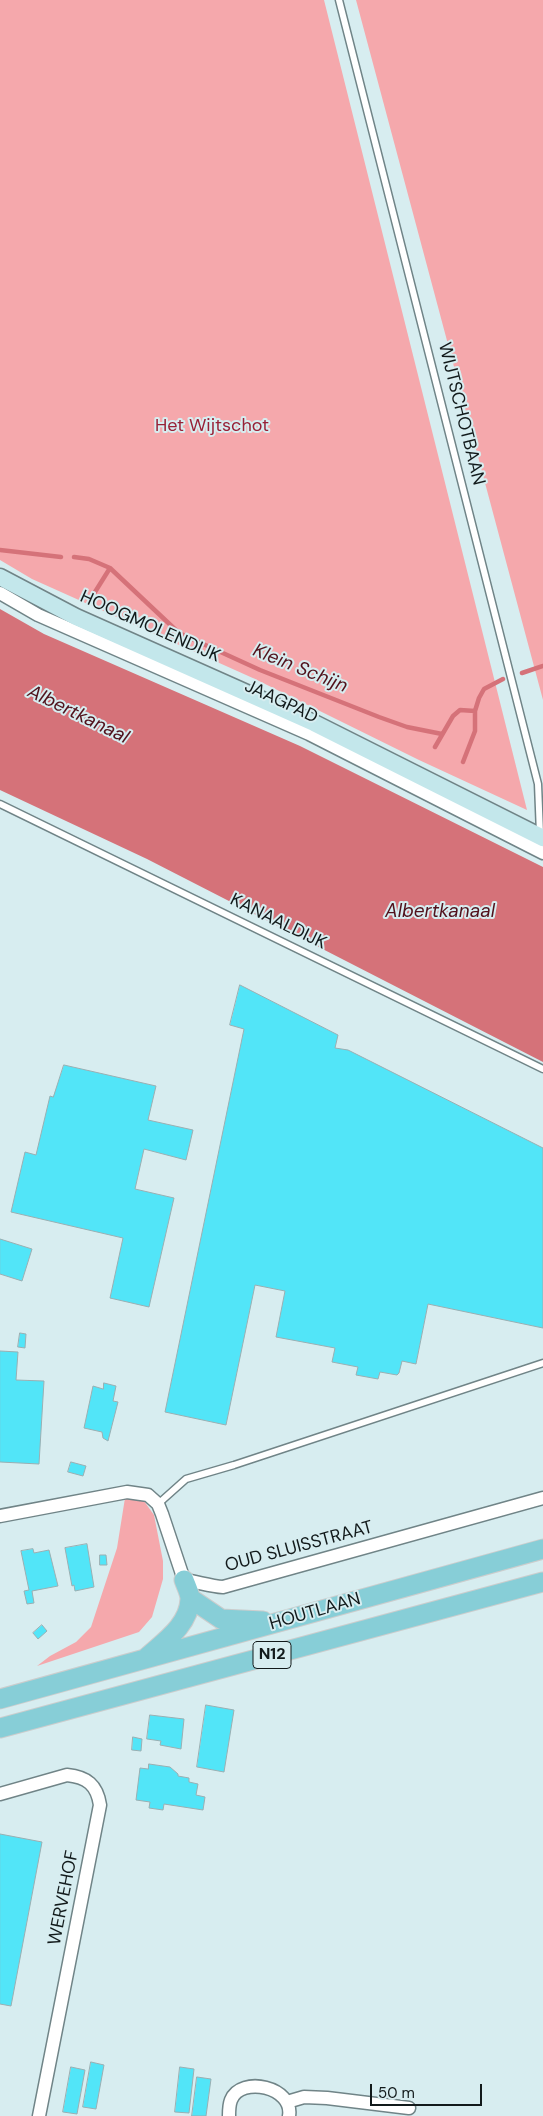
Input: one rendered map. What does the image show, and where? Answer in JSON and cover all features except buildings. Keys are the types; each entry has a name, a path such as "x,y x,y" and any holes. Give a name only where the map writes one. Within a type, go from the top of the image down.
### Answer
{"main road":[{"name":"HOUTLAAN","path":"0,1699 543,1549"},
{"name":"HOUTLAAN","path":"0,1728 543,1582"},
{"path":"187,1589 221,1619 287,1620"},
{"path":"145,1660 181,1625 187,1614 187,1589"}],"street":[{"name":"HOOGMOLENDIJK","path":"0,577 76,618 273,704 420,776 542,843"},
{"name":"JAAGPAD","path":"0,593 38,615 309,734 542,843"},
{"path":"0,1516 127,1492 148,1495 158,1504 187,1589"},
{"name":"OUD SLUISSTRAAT","path":"187,1589 198,1582 204,1585 224,1587 543,1498"},
{"name":"WERVEHOF","path":"0,1794 67,1775 82,1777 98,1792 100,1805 39,2116"},
{"path":"229,2116 231,2100 237,2092 257,2086 268,2087 279,2094 287,2102 290,2110 289,2116"},
{"path":"287,2102 304,2096 409,2108"}],"lane":[{"name":"WIJTSCHOTBAAN","path":"340,0 538,784 542,843"},
{"name":"KANAALDIJK","path":"0,804 543,1069"},
{"path":"158,1504 186,1478 234,1465 543,1363"}],"green space":[{"name":"Het Wijtschot","path":"0,0 324,0 527,810 419,760 255,679 32,579 0,560"},
{"path":"356,0 543,0 543,700"},
{"path":"125,1498 136,1498 144,1501 154,1515 163,1561 163,1579 152,1617 139,1632 37,1666 50,1656 76,1642 91,1627 117,1548"}],"water":[{"name":"Albertkanaal","path":"0,609 44,634 300,746 543,867 543,1062 147,859 0,790"}],"waterway":[{"path":"0,550 61,557"},
{"path":"74,557 89,559 110,568"},
{"name":"Klein Schijn","path":"95,592 110,568 179,633 260,670 379,717 407,727 442,734"},
{"name":"Klein Schijn","path":"522,673 543,666"},
{"name":"Klein Schijn","path":"463,762 475,731 475,711 479,698 484,689 503,679"},
{"name":"Klein Schijn","path":"435,747 453,716 460,710 475,711"}]}
